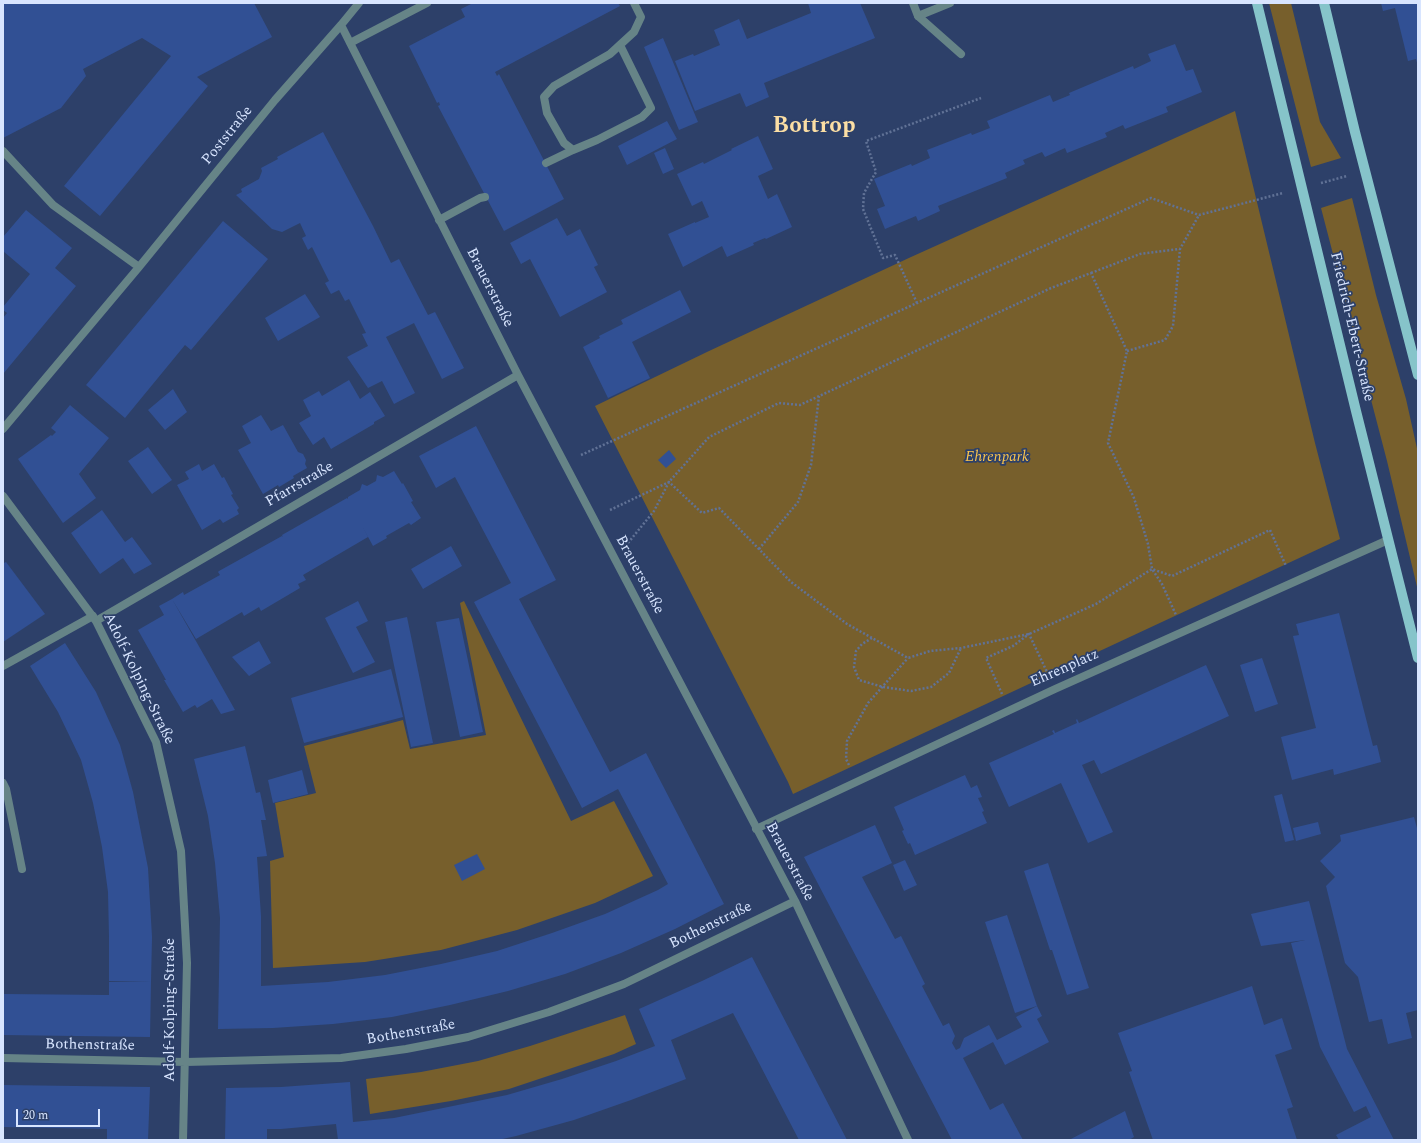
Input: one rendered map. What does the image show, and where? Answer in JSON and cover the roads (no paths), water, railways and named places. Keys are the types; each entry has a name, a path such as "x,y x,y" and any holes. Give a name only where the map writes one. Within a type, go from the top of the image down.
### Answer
{"main road":[{"name":"Friedrich-Ebert-Straße","path":"1257,3 1418,658"},
{"path":"1324,3 1418,375"}],"street":[{"name":"Poststraße","path":"3,429 139,267 275,100 359,3"},
{"path":"350,43 427,3"},
{"path":"573,150 564,143 547,113 544,97 554,86 610,54 634,32 640,18 634,3"},
{"path":"913,3 918,16 961,54"},
{"path":"918,16 950,3"},
{"name":"Brauerstraße","path":"341,25 518,375 795,901 908,1140"},
{"path":"546,163 597,140 642,117 651,108 620,45"},
{"path":"3,151 53,205 139,267"},
{"path":"439,220 480,198 485,197"},
{"name":"Pfarrstraße","path":"3,666 95,619 518,375"},
{"name":"Adolf-Kolping-Straße","path":"3,496 95,619 156,742 181,851 187,963 186,1062 183,1140"},
{"name":"Ehrenplatz","path":"756,829 1009,710 1388,540"},
{"path":"3,783 6,789 22,869"},
{"name":"Bothenstraße","path":"3,1058 186,1062 341,1058 406,1049 468,1037 549,1012 624,984 795,901"}],"district":[{"name":"Bottrop","path":"814,127"}],"park label":[{"name":"Ehrenpark","path":"997,458"}]}
